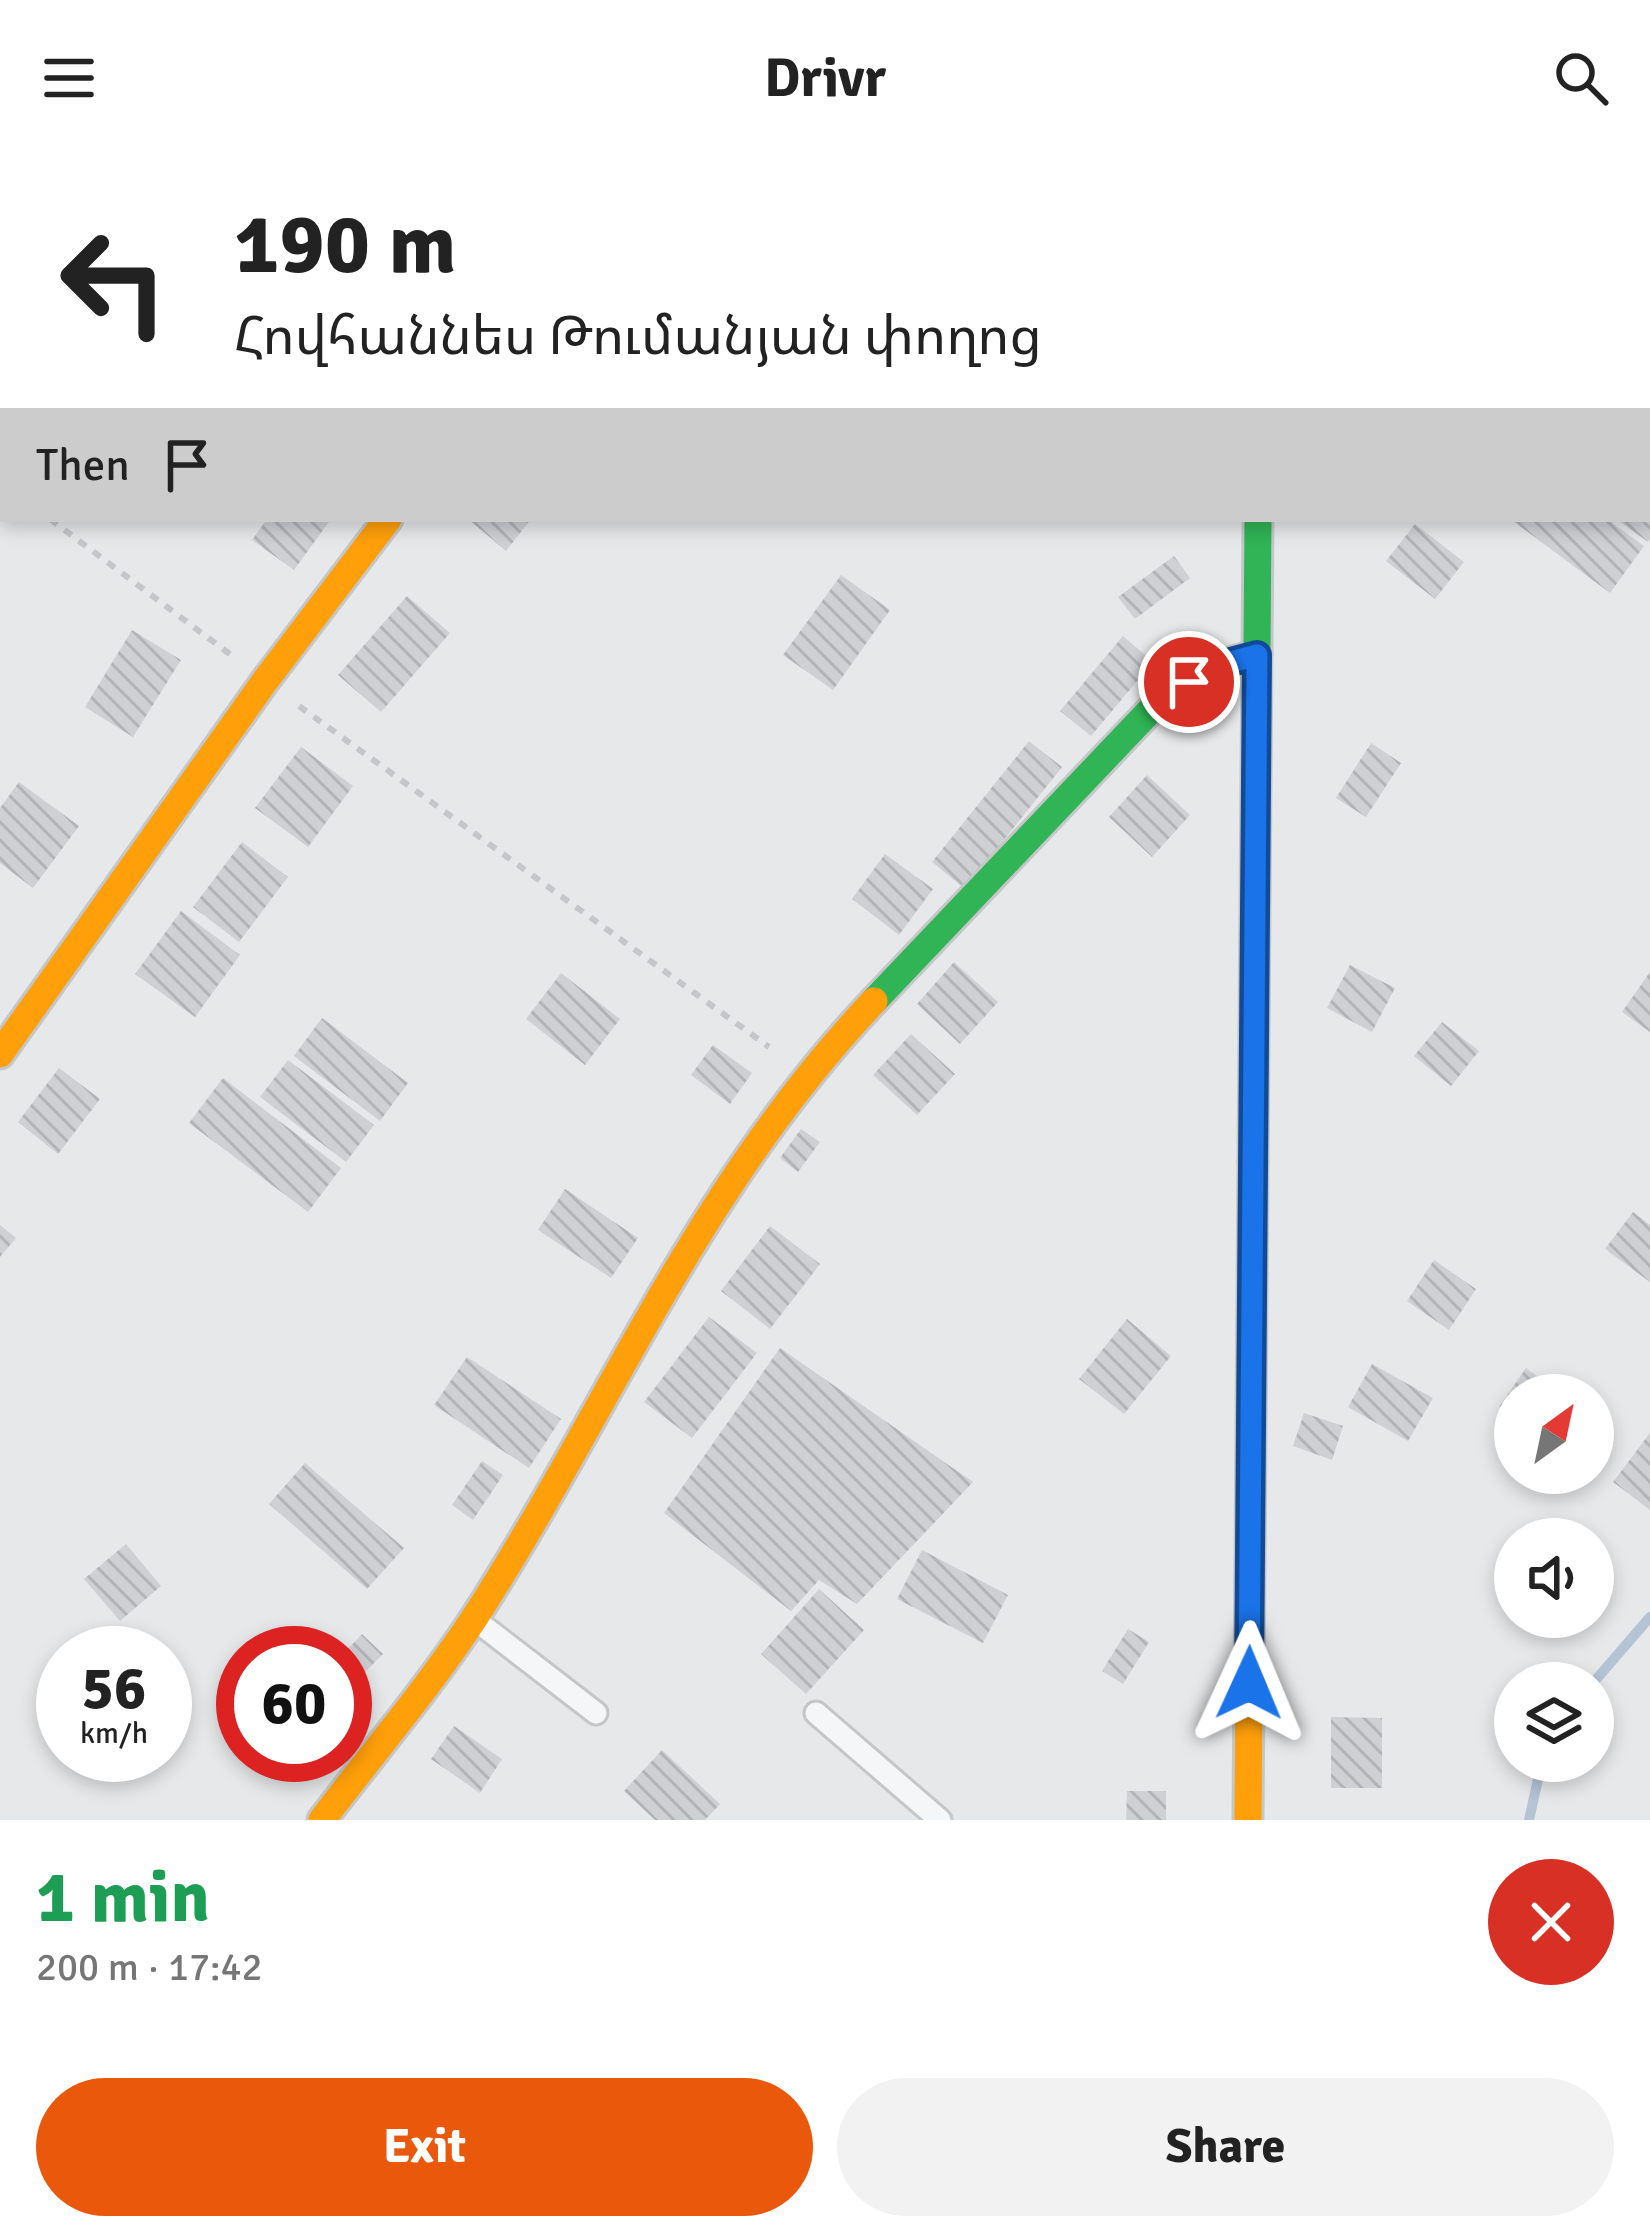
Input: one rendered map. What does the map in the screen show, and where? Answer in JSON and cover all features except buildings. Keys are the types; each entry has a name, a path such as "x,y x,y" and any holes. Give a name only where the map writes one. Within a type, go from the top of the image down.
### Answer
{"street":[{"path":"0,1054 265,681 386,522"},
{"path":"1248,1820 1258,522"},
{"path":"322,1820 474,1618 708,1212 806,1073 1162,698 1216,666 1257,655"}],"lane":[{"path":"474,1618 596,1713"},
{"path":"816,1713 940,1820"}],"path":[{"path":"54,522 806,1073"}],"waterway":[{"path":"1611,1662 1650,1617"},
{"path":"1529,1820 1537,1782"}],"traffic: fast":[{"path":"1253,1162 1258,522"},
{"path":"874,1001 1162,698 1216,666 1257,654"}],"traffic: slow":[{"path":"0,1054 265,681 386,522"},
{"path":"322,1820 475,1617 659,1300 756,1146 874,1001"},
{"path":"1248,1820 1253,1162"}],"route":[{"path":"1189,682 1216,666 1257,655 1249,1683"}]}
